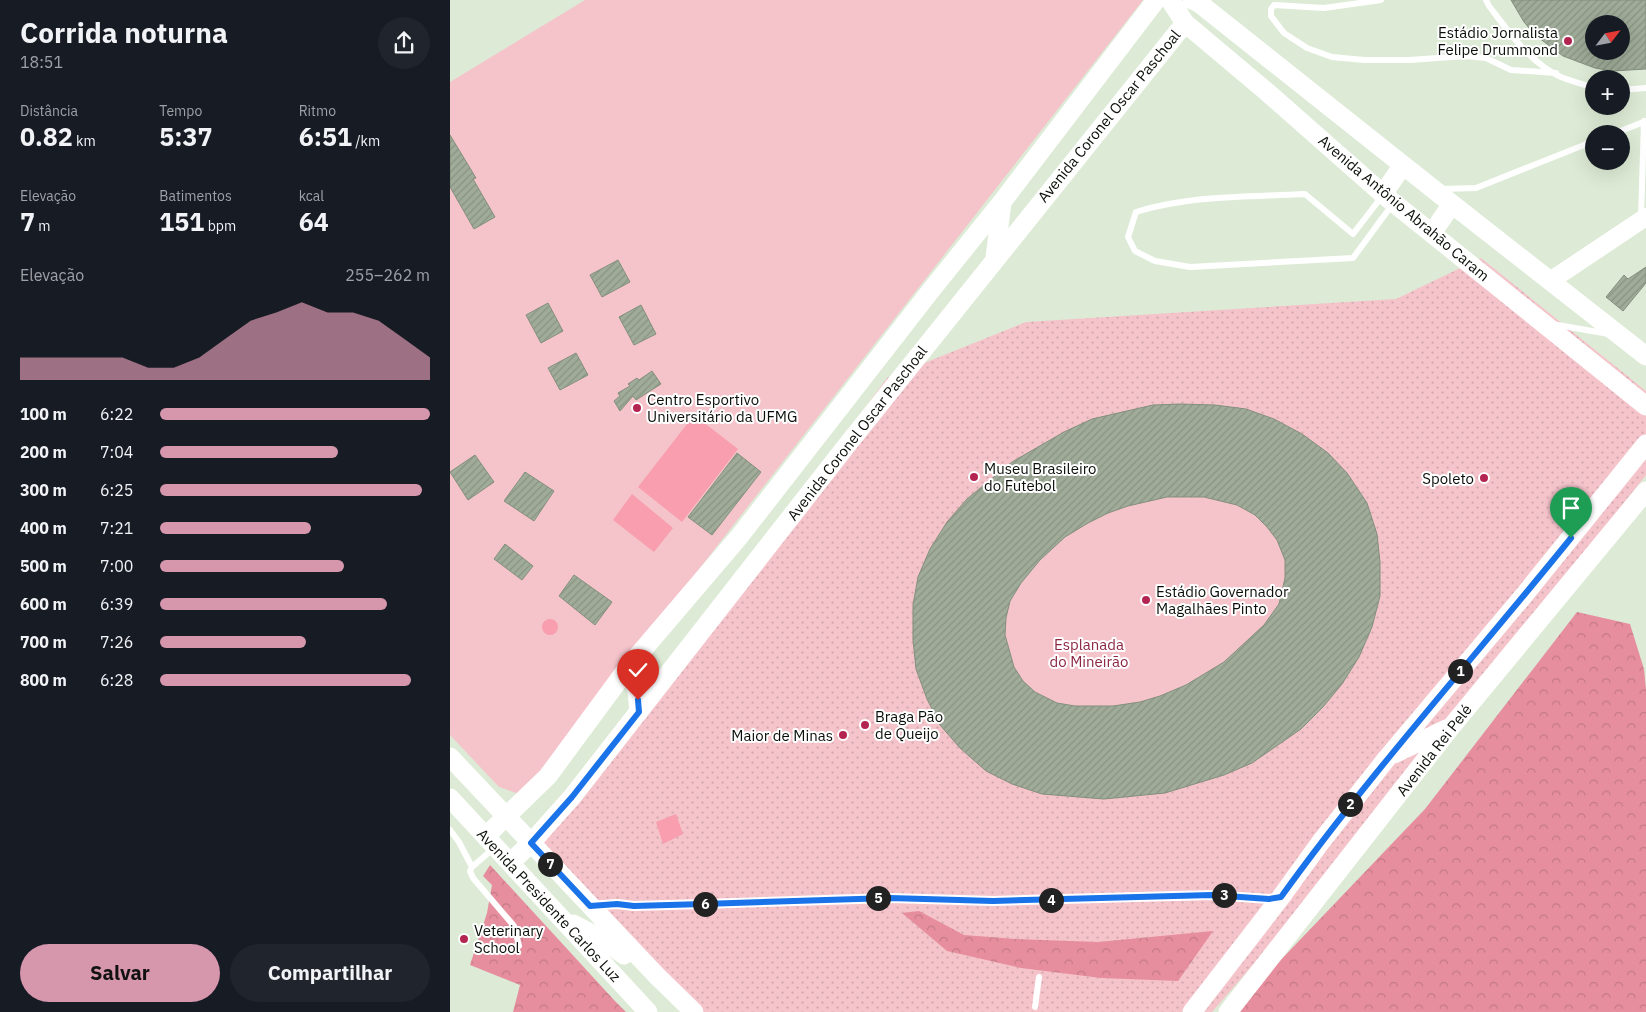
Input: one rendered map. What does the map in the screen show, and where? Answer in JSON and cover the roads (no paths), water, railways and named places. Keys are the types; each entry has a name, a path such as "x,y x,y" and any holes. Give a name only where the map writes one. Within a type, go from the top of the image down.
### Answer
{"main road":[{"name":"Avenida Coronel Oscar Paschoal","path":"490,842 510,822 548,776 629,666 739,537 1002,202 1156,0"},
{"name":"Avenida Antônio Abrahão Caram","path":"1170,0 1185,23 1387,197 1646,406"},
{"name":"Avenida Antônio Abrahão Caram","path":"1198,1 1403,166 1646,356"},
{"name":"Avenida Coronel Oscar Paschoal","path":"510,863 531,843 572,797 774,537 995,258 1185,23"},
{"path":"1387,197 1403,166"},
{"path":"995,258 1002,202"},
{"path":"1432,233 1452,204"},
{"name":"Avenida Rei Pelé","path":"1192,1012 1386,758 1571,538 1646,444"},
{"name":"Avenida Rei Pelé","path":"1228,1012 1452,727 1646,491"},
{"path":"739,537 774,537"},
{"path":"1564,591 1571,538"},
{"path":"629,666 637,691 639,712"},
{"path":"1386,758 1452,727"},
{"name":"Avenida Presidente Carlos Luz","path":"450,757 680,999"},
{"name":"Avenida Presidente Carlos Luz","path":"450,798 648,1012"},
{"path":"1281,897 1306,914"},
{"path":"562,919 610,944 694,1012"}],"street":[{"name":"Avenida Coronel Oscar Paschoal","path":"1185,23 1198,1"},
{"path":"1550,281 1644,219"}],"lane":[{"path":"1381,0 1324,8 1282,2 1274,5 1271,10 1271,16 1284,33 1307,48 1332,57 1364,60 1410,60 1465,56 1486,58 1511,70 1556,73"},
{"path":"1486,0 1516,40 1538,62 1559,76 1585,85"},
{"path":"1630,89 1646,88"},
{"path":"1630,127 1645,121 1644,219"},
{"path":"1433,189 1476,188 1585,145"},
{"path":"1305,194 1353,234 1387,197 1353,258 1190,267 1154,261 1136,251 1128,237 1136,212 1155,206 1187,201 1305,194"},
{"path":"1541,322 1621,336"},
{"path":"450,830 459,842 472,867"},
{"path":"490,842 470,871 473,878 514,926 519,946"},
{"path":"590,906 890,898 993,901 1212,895 1269,899 1281,897"},
{"path":"1035,1007 1039,977"}],"place":[{"name":"Estádio Jornalista Felipe Drummond","path":"1568,41"},
{"name":"Centro Esportivo Universitário da UFMG","path":"637,408"},
{"name":"Museu Brasileiro do Futebol","path":"974,477"},
{"name":"Spoleto","path":"1484,478"},
{"name":"Estádio Governador Magalhães Pinto","path":"1146,600"},
{"name":"Braga Pão de Queijo","path":"865,725"},
{"name":"Maior de Minas","path":"843,735"},
{"name":"Veterinary School","path":"464,939"}],"park label":[{"name":"Esplanada do Mineirão","path":"1089,652"}]}
